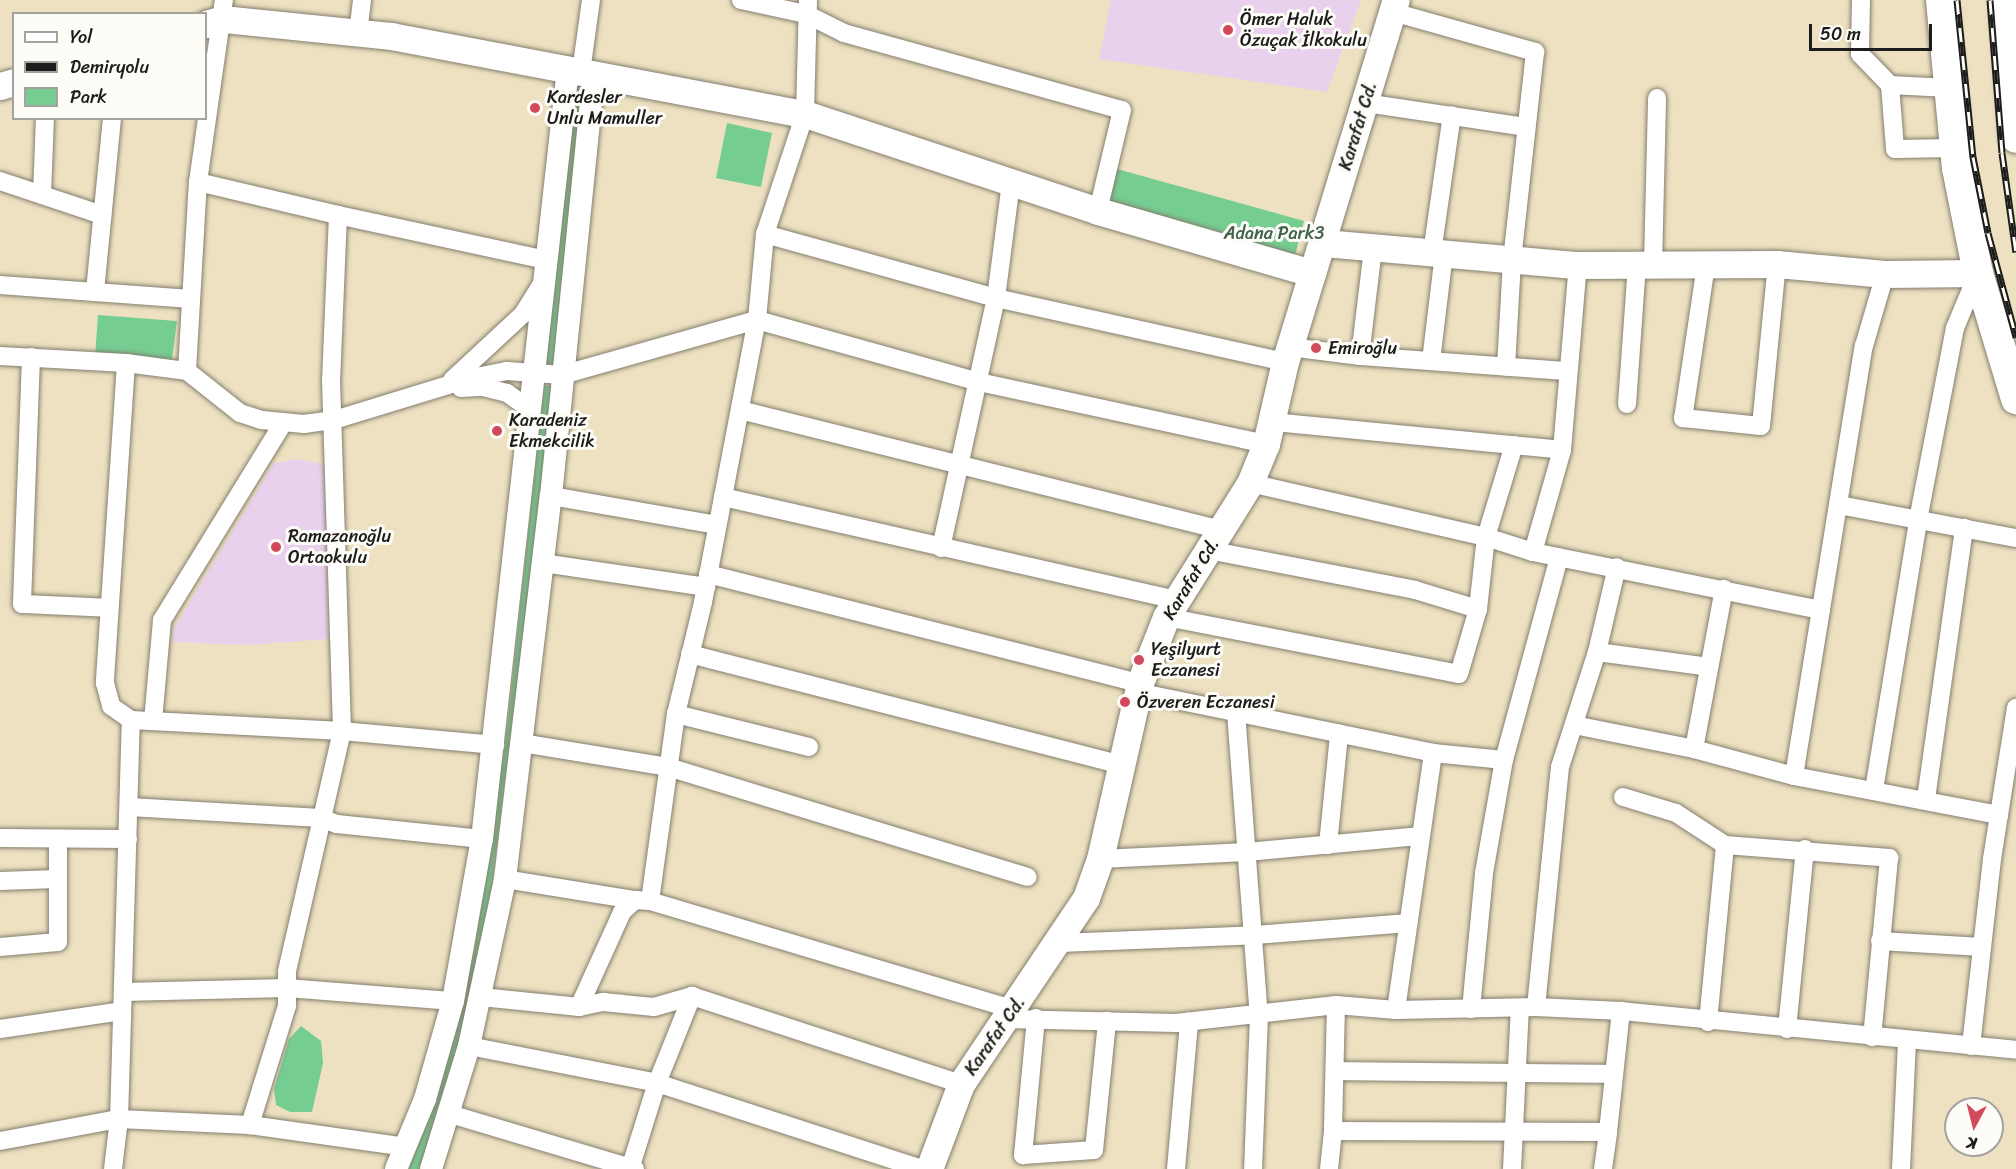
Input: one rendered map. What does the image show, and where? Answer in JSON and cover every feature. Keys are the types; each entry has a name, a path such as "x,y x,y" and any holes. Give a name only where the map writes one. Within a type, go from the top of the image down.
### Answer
{"main road":[{"path":"1941,0 1955,147 1978,273 2016,399"},
{"path":"2006,0 2016,138"},
{"name":"Karafat Cd.","path":"929,1169 961,1084 1018,1016 1086,898 1100,859 1139,687 1172,609 1250,483 1270,433 1287,354 1312,273 1324,243 1394,6"},
{"path":"218,14 358,33 805,114 1098,211 1312,273"},
{"path":"1324,243 1578,265 1777,264 1885,274 1978,273"}],"street":[{"path":"358,33 362,0"},
{"path":"396,1169 406,1147 453,1001 482,838 495,745 546,270 581,72 591,0"},
{"path":"741,0 807,7 844,33 1122,110 1098,211"},
{"path":"1861,0 1860,54 1890,86 1894,149 1955,147"},
{"path":"1394,6 1535,52 1512,260 1506,367"},
{"path":"643,901 676,714 707,581 757,320 765,234 805,114 807,7"},
{"path":"207,106 218,14"},
{"path":"431,1169 469,1046 505,879 551,496 562,375 581,72"},
{"path":"1890,86 1949,88"},
{"path":"1627,404 1645,265 1657,98"},
{"path":"1365,103 1526,127"},
{"path":"1431,361 1438,254 1452,115"},
{"path":"42,195 45,120"},
{"path":"95,292 112,120"},
{"path":"187,371 198,182 205,120"},
{"path":"0,181 102,214"},
{"path":"198,182 338,215 546,270"},
{"path":"941,548 996,298 1011,183"},
{"path":"250,1125 286,1006 287,988 321,818 342,731 331,380 338,215"},
{"path":"765,234 996,298 1287,354 1360,356 1566,371"},
{"path":"1360,356 1373,248"},
{"path":"1706,265 1683,418 1761,426 1777,264"},
{"path":"1533,552 1562,450 1566,371 1578,265"},
{"path":"441,389 523,314 546,270"},
{"path":"1874,790 1918,520 1955,328 1978,273"},
{"path":"1794,776 1864,346 1885,274"},
{"path":"0,285 191,299"},
{"path":"0,356 126,363 187,371 240,412 283,423 334,420 471,378 507,372 562,375 757,320 979,382 1270,433 1562,450"},
{"path":"31,357 22,603 109,608"},
{"path":"126,363 105,682 111,706 131,720 342,731 495,745"},
{"path":"441,389 483,387 507,393 524,405 531,416"},
{"path":"740,410 960,464 1215,540 1415,590 1478,609"},
{"path":"153,721 162,620 283,423"},
{"path":"723,497 941,548 1172,609 1459,674 1478,609 1486,537 1514,446"},
{"path":"1250,483 1486,537 1533,552 1617,567 1821,610"},
{"path":"551,496 718,525"},
{"path":"1839,505 2016,538"},
{"path":"1926,799 1964,528"},
{"path":"1471,1009 1484,873 1504,760 1558,557"},
{"path":"542,563 707,581 1236,712 1433,753 1504,760"},
{"path":"1512,1169 1517,1070 1528,1008 1560,767 1597,652 1617,567"},
{"path":"1694,749 1724,589"},
{"path":"1597,652 1709,668"},
{"path":"690,654 1121,765"},
{"path":"1971,1046 1999,815 2016,708"},
{"path":"1236,712 1255,935 1258,1015 1253,1169"},
{"path":"676,714 809,747"},
{"path":"113,1169 118,1119 131,720"},
{"path":"1574,725 1694,749 1794,776 1926,799 1999,815"},
{"path":"1328,845 1339,734"},
{"path":"522,743 668,767 1028,877"},
{"path":"1396,1010 1409,923 1418,836 1433,753"},
{"path":"1623,797 1676,813 1725,845 1805,849 1889,858 1872,1037"},
{"path":"129,807 321,818 337,824 482,838"},
{"path":"1100,859 1247,852 1418,836"},
{"path":"0,838 128,839"},
{"path":"0,947 58,942 58,839"},
{"path":"1708,1022 1725,845"},
{"path":"1787,1029 1805,849"},
{"path":"0,881 57,879"},
{"path":"505,879 643,901 1018,1016 1107,1021 1189,1022 1336,1005 1396,1010 1528,1008 1621,1011 1708,1022 2016,1050"},
{"path":"579,1007 622,912 643,901"},
{"path":"1059,943 1255,935 1409,923"},
{"path":"1880,941 1982,947"},
{"path":"123,992 287,988 453,1001"},
{"path":"481,997 579,1007 603,1002 654,1007 692,996 961,1084"},
{"path":"450,1113 632,1168 657,1083 692,996"},
{"path":"1329,1169 1333,1131 1336,1005"},
{"path":"0,1029 122,1011"},
{"path":"1603,1169 1621,1011"},
{"path":"1018,1016 1023,1155 1094,1150 1107,1021"},
{"path":"1176,1169 1189,1022"},
{"path":"1901,1169 1907,1040"},
{"path":"469,1046 657,1083 921,1169"},
{"path":"1335,1071 1517,1070 1613,1074"},
{"path":"0,1141 118,1119 250,1125 406,1147"},
{"path":"1333,1131 1608,1132"}],"shaded area":[{"name":"Ömer Haluk Özuçak İlkokulu","path":"1111,0 1361,0 1327,92 1099,59"},
{"name":"Ramazanoğlu Ortaokulu","path":"298,459 331,466 328,639 248,645 173,642 174,628 274,463"}],"green space":[{"path":"573,84 584,85 555,364 546,363"},
{"path":"727,123 772,133 761,187 716,178"},
{"name":"Adana Park3","path":"1117,169 1304,221 1294,259 1109,204"},
{"path":"98,315 177,321 171,366 95,357"},
{"path":"544,386 554,386 484,949 440,1114 419,1169 409,1169 454,1038 475,947 508,721"},
{"path":"301,1026 321,1041 323,1063 312,1112 290,1112 276,1105 274,1089 289,1039"}],"railway":[{"path":"1957,0 1973,157 1988,233 2016,337"},
{"path":"1990,0 2002,153 2016,252"}],"place":[{"name":"Ömer Haluk Özuçak İlkokulu","path":"1228,30"},
{"name":"Kardesler Unlu Mamuller","path":"535,108"},
{"name":"Emiroğlu","path":"1316,348"},
{"name":"Karadeniz Ekmekcilik","path":"497,431"},
{"name":"Ramazanoğlu Ortaokulu","path":"276,547"},
{"name":"Yeşilyurt Eczanesi","path":"1139,660"},
{"name":"Özveren Eczanesi","path":"1125,702"}]}
